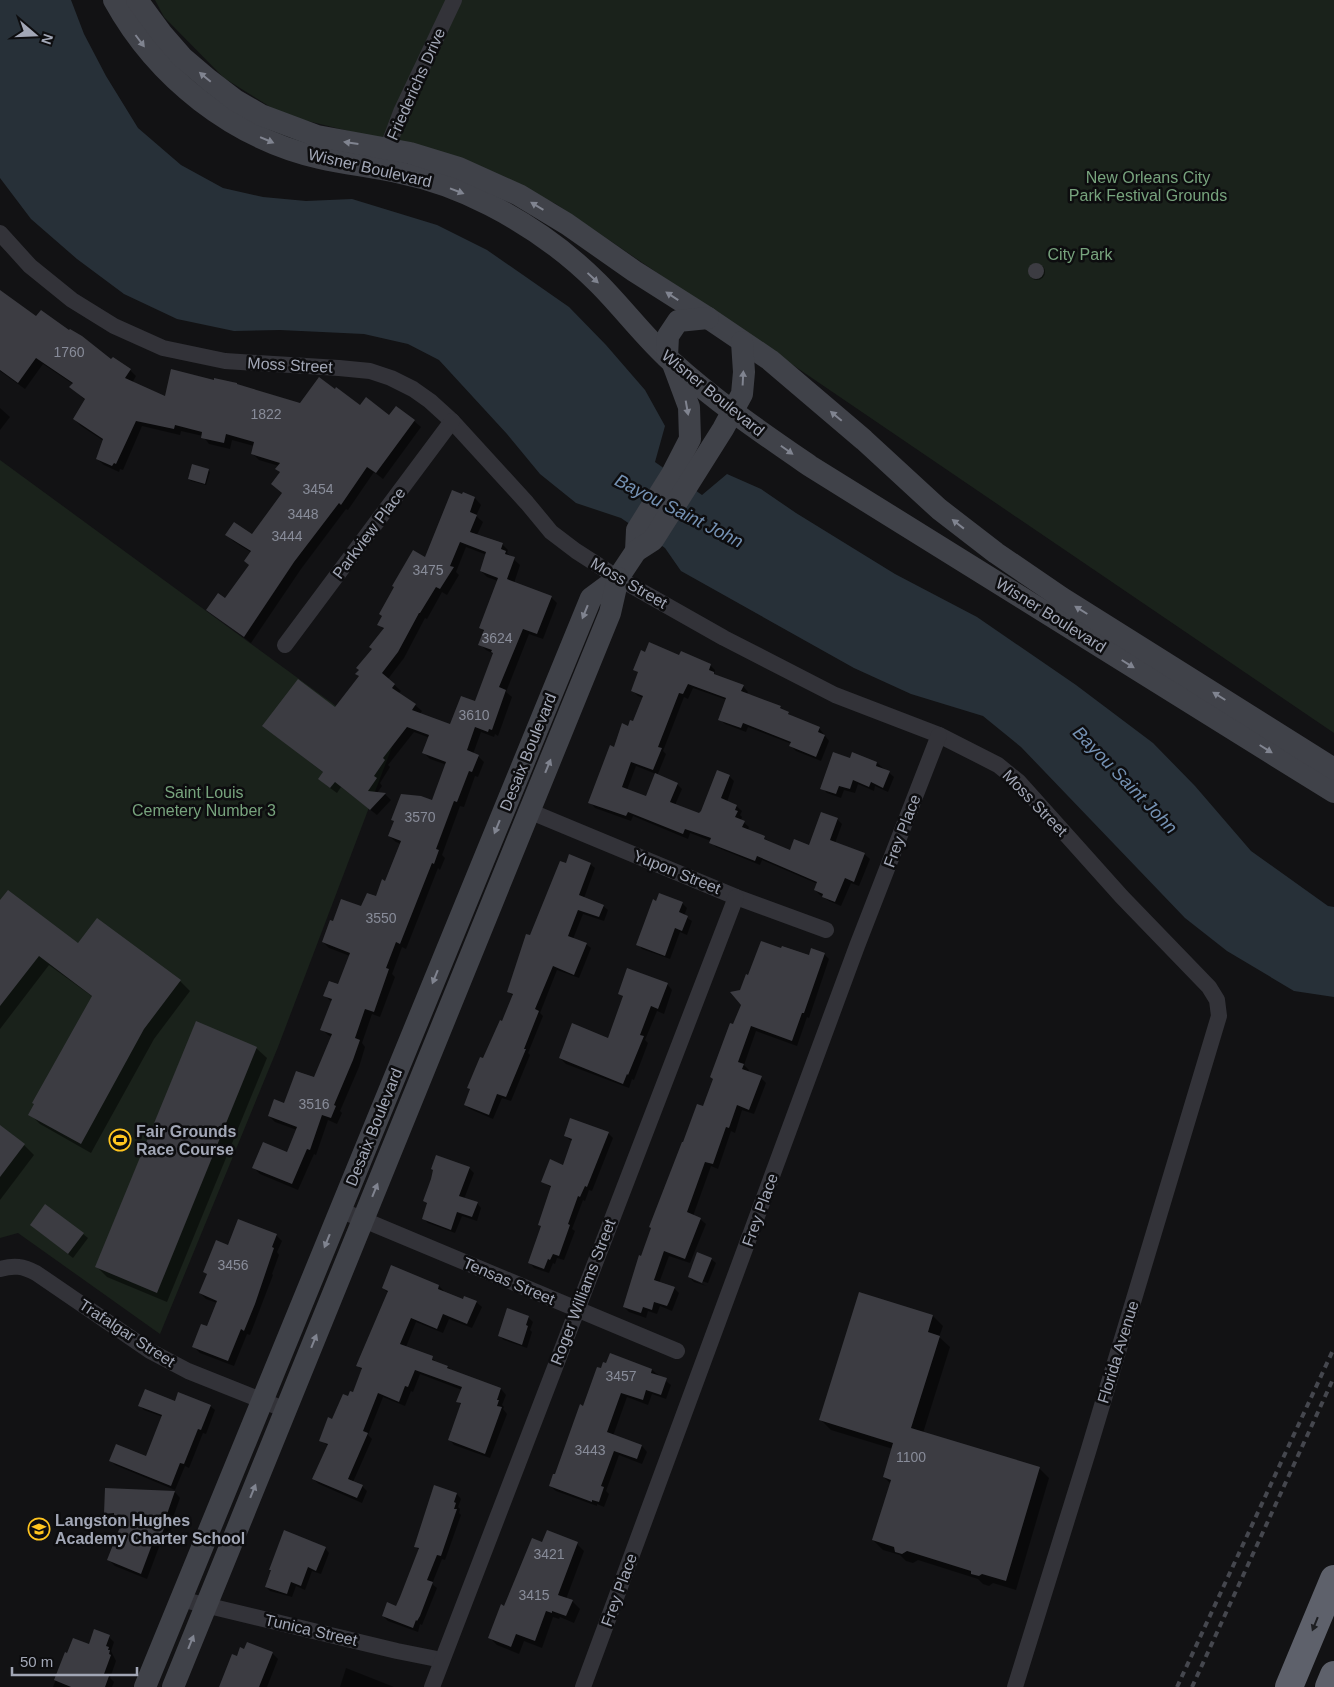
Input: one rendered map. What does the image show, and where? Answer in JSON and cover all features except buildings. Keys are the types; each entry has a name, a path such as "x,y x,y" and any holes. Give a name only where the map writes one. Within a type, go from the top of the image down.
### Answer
{"highway":[{"path":"1289,1687 1334,1579"},
{"path":"1329,1687 1334,1675"}],"street":[{"name":"Wisner Boulevard","path":"114,0 141,42 161,65 190,92 227,119 260,137 289,149 318,157 384,159 410,154 452,166 519,195 567,224 770,360 864,440 939,509 996,554 1070,603 1334,769"},
{"name":"Wisner Boulevard","path":"137,0 182,57 235,100 261,115 384,159 403,173 433,182 489,204 536,233 571,258 599,284 670,360 733,412 810,466 1334,792"},
{"name":"Friederichs Drive","path":"384,159 401,112 454,0"},
{"name":"Moss Street","path":"0,233 30,266 72,300 114,326 163,348 224,361 339,368 370,372 391,378 430,400 452,421 551,532 576,552 724,638 835,696 939,735 998,765 1018,782 1122,897 1210,987 1217,1000 1219,1016"},
{"path":"670,360 668,336 678,321 708,318"},
{"name":"Desaix Boulevard","path":"173,1687 610,613 618,578 680,478 733,412 742,394 744,372 742,342"},
{"name":"Desaix Boulevard","path":"670,360 689,407 690,439 680,478"},
{"name":"Parkview Place","path":"285,645 452,421"},
{"name":"Desaix Boulevard","path":"145,1687 591,598 618,578"},
{"name":"Frey Place","path":"583,1687 857,946 939,735"},
{"path":"507,802 529,811"},
{"name":"Yupon Street","path":"529,811 736,897 826,930"},
{"name":"Roger Williams Street","path":"432,1687 736,897"},
{"name":"Florida Avenue","path":"1015,1687 1219,1016"},
{"name":"Tensas Street","path":"340,1210 677,1351"},
{"name":"Trafalgar Street","path":"0,1269 13,1265 31,1270 150,1351 188,1371 286,1410"},
{"name":"Tunica Street","path":"180,1600 442,1660"}],"green space":[{"name":"City Park","path":"155,0 1334,0 1334,733 556,204 459,158 283,115 224,78 164,17"},
{"name":"Saint Louis Cemetery Number 3","path":"0,460 392,747 278,1047 160,1334 18,1233 0,1238"}],"water":[{"name":"Bayou Saint John","path":"0,0 71,0 84,34 106,76 138,128 181,165 223,188 263,197 306,201 352,199 437,225 487,250 569,307 606,345 645,390 665,426 655,462 702,495 727,474 761,489 796,513 895,574 977,617 1076,685 1153,743 1195,786 1251,851 1328,906 1334,907 1334,997 1294,991 1227,951 1185,918 1021,747 983,716 911,694 854,668 681,571 665,548 621,518 576,503 540,474 507,434 439,360 408,344 364,334 280,330 234,331 177,319 124,294 77,259 31,219 0,178"}],"railway":[{"path":"1177,1687 1334,1348"},
{"path":"1192,1687 1334,1377"}],"place":[{"name":"Fair Grounds Race Course","path":"120,1140"},
{"name":"Langston Hughes Academy Charter School","path":"39,1529"}],"park label":[{"name":"New Orleans City Park Festival Grounds","path":"1148,186"}]}
